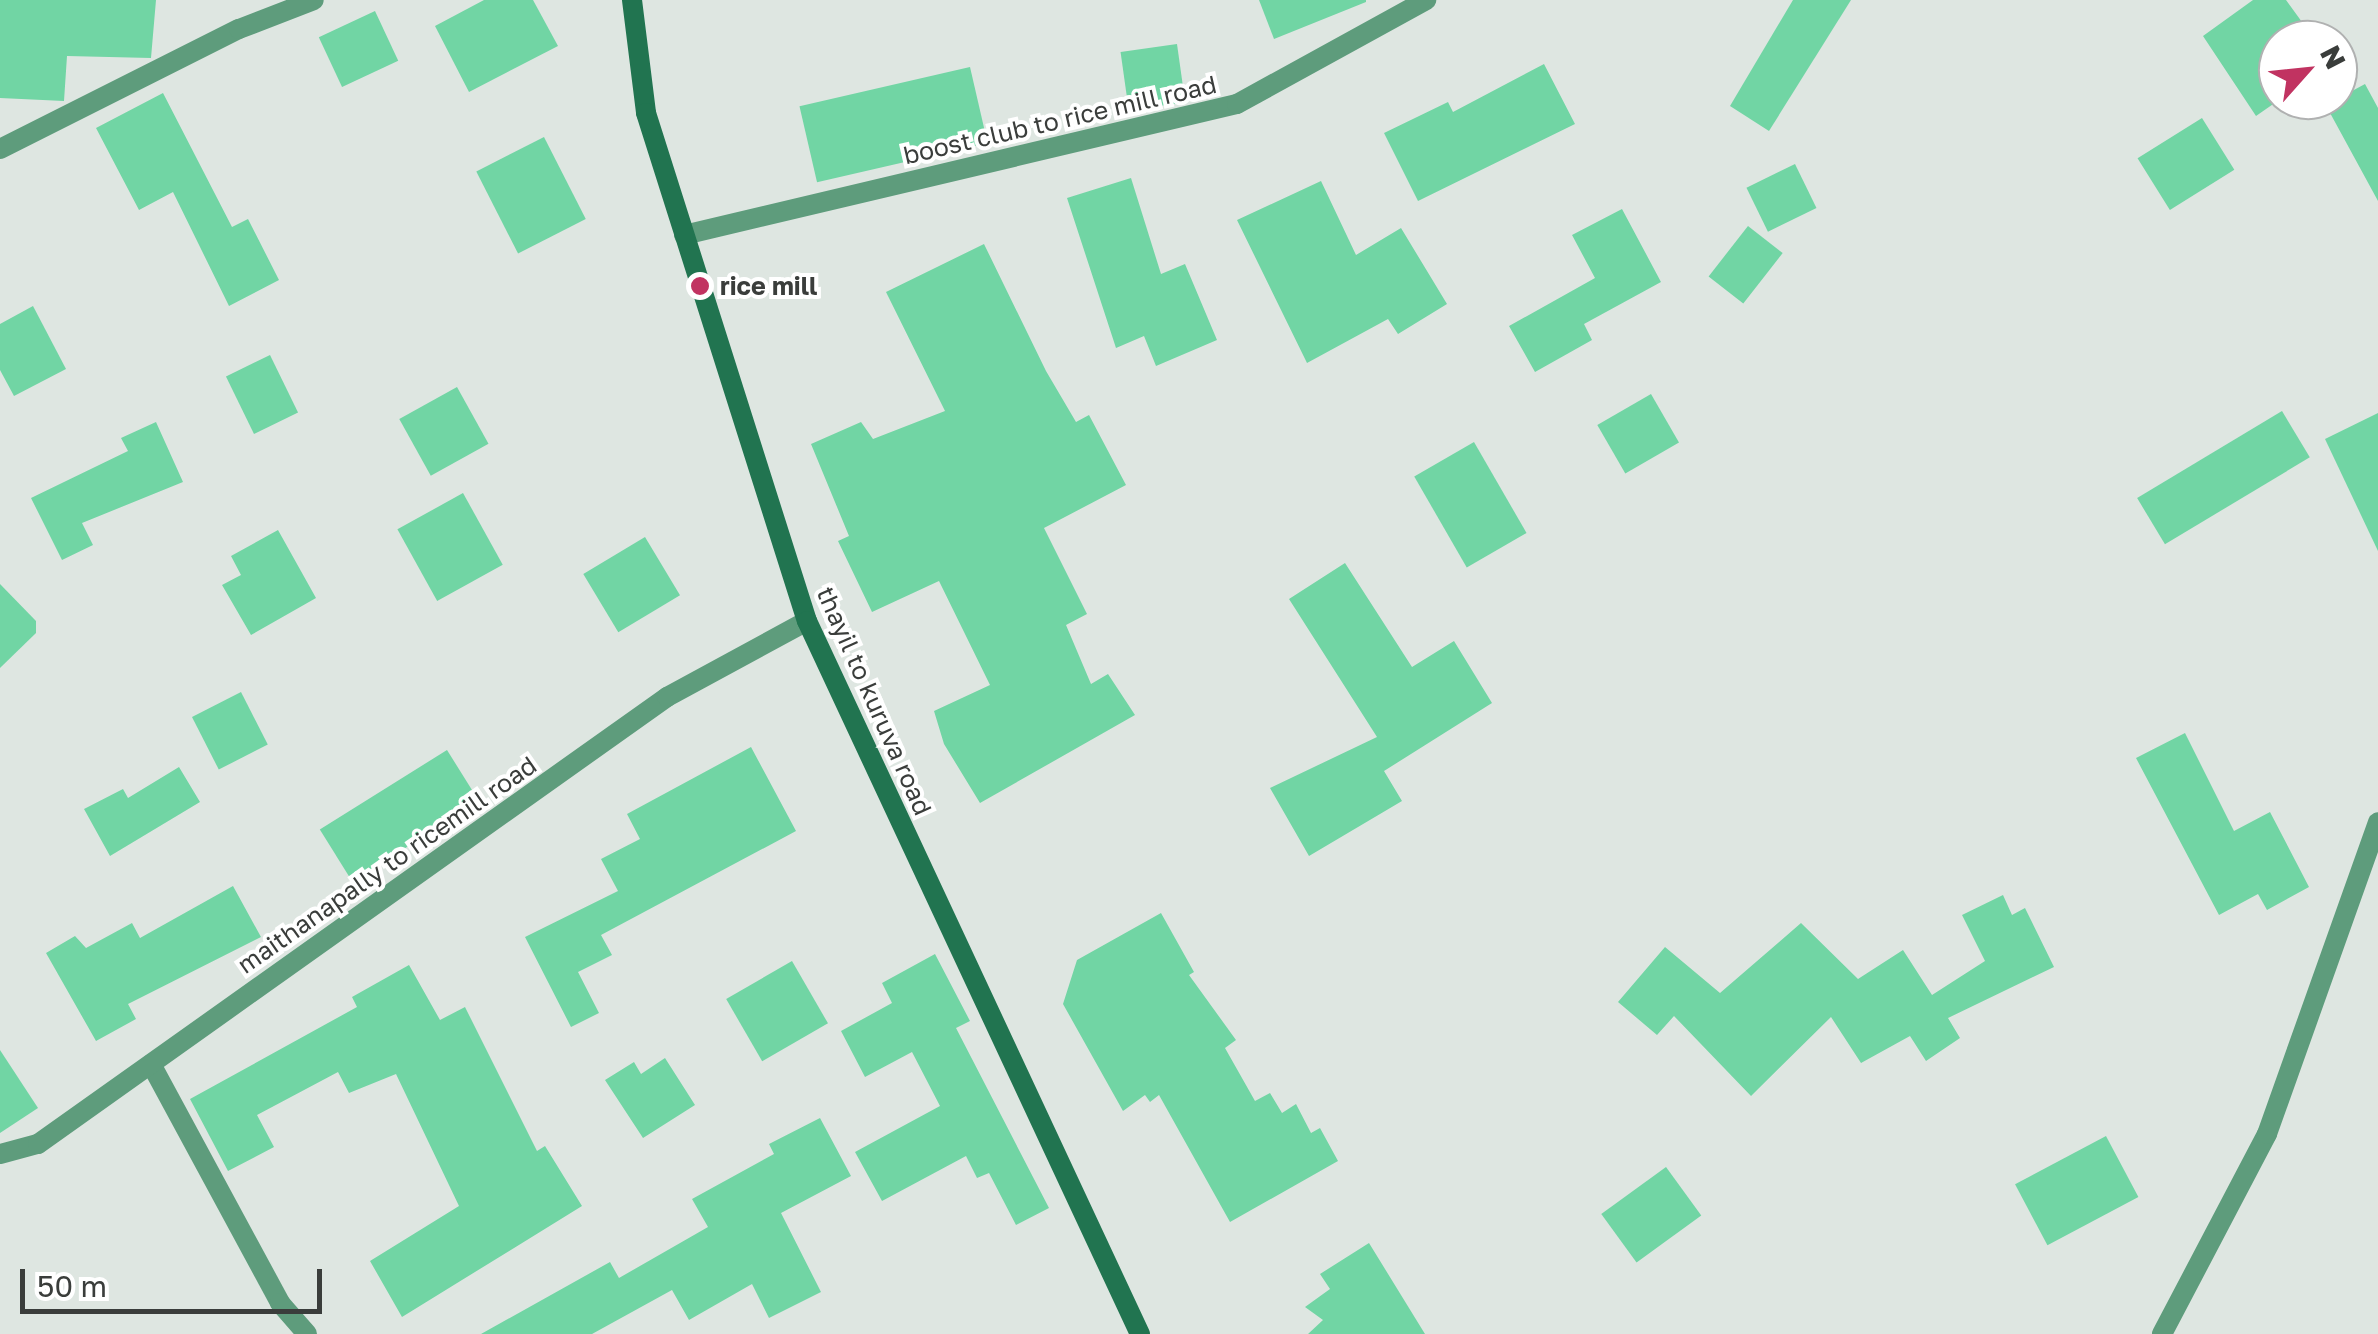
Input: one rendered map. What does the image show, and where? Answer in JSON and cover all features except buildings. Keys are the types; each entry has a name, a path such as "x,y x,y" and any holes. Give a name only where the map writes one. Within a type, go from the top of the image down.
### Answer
{"main road":[{"name":"thayil to kuruva road","path":"632,0 646,112 806,622 1140,1334"}],"street":[{"path":"0,149 239,29 314,0"},
{"name":"boost club to rice mill road","path":"684,235 1237,104 1426,0"},
{"name":"maithanapally to ricemill road","path":"0,1154 38,1144 667,697 806,622"},
{"path":"2162,1334 2267,1134 2378,822"},
{"path":"151,1064 280,1303 306,1334"}],"place":[{"name":"rice mill","path":"700,286"}]}
